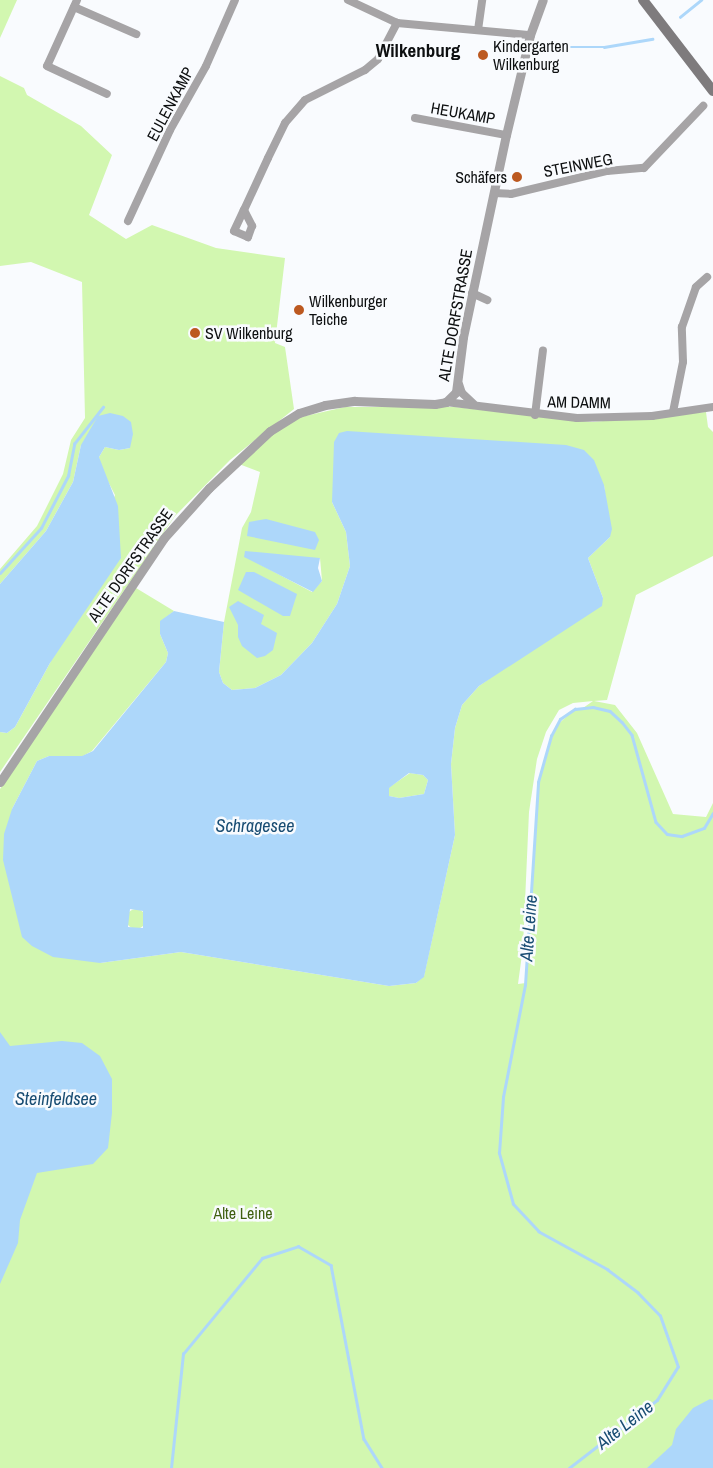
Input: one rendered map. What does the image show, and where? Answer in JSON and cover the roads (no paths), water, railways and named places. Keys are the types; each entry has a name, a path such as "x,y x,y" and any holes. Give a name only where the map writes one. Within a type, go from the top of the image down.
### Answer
{"main road":[{"path":"643,0 713,91"}],"street":[{"name":"EULENKAMP","path":"128,221 170,130 206,66 235,0"},
{"path":"348,0 397,24 530,36"},
{"path":"478,30 482,0"},
{"name":"ALTE DORFSTRASSE","path":"0,782 163,539 209,488 270,431 299,413 340,402 446,402 459,384 463,337 506,135 530,36 543,0"},
{"path":"107,94 47,66 76,3 136,34"},
{"path":"244,210 285,123 294,110 305,100 365,70 378,59 397,24"},
{"name":"STEINWEG","path":"494,193 511,194 607,171 644,168 703,106"},
{"name":"HEUKAMP","path":"415,118 506,135"},
{"path":"673,412 683,362 682,327 696,287 707,277"},
{"path":"472,293 487,300"},
{"path":"535,415 543,350"},
{"path":"459,384 467,400 478,406"},
{"name":"AM DAMM","path":"446,402 535,415 577,418 673,412 713,407"}],"water":[{"path":"110,413 123,416 131,422 133,434 130,448 119,450 105,447 99,457 118,506 121,558 50,663 15,727 7,733 0,732 0,584 46,531 73,482 81,445 98,416"},
{"name":"Schragesee","path":"347,431 566,445 584,450 594,460 604,485 612,529 610,537 588,558 603,598 602,606 479,686 462,705 455,728 451,764 455,835 424,977 416,983 389,986 181,952 100,963 53,957 32,946 22,937 3,860 4,834 12,809 37,761 49,756 82,756 93,751 166,662 168,653 160,634 160,621 174,611 224,622 219,672 223,683 232,690 255,688 281,675 312,643 337,604 350,566 346,532 332,502 334,442 339,433","holes":["409,773 423,775 428,780 424,794 399,798 389,796 389,788","130,909 143,911 143,928 128,927"]},
{"path":"266,519 315,532 319,540 315,550 247,536 249,522"},
{"path":"245,551 320,558 318,568 322,581 313,592 244,557"},
{"path":"246,572 254,572 297,594 290,616 283,616 238,590"},
{"path":"238,601 264,615 261,624 277,633 273,650 265,656 257,658 242,646 238,637 238,625 229,607"},
{"name":"Steinfeldsee","path":"0,1032 10,1046 62,1041 82,1043 100,1056 112,1079 112,1113 108,1148 93,1164 37,1173 20,1220 18,1243 0,1284"},
{"path":"710,1399 713,1400 713,1468 647,1468 672,1445 676,1429 693,1408"}],"waterway":[{"path":"680,17 701,0"},
{"path":"535,47 604,47 652,39"},
{"path":"0,573 41,528 68,476 74,444 103,407"},
{"name":"Alte Leine","path":"569,1468 657,1400 678,1367 660,1316 638,1293 608,1270 539,1232 513,1204 499,1153 503,1097 525,985 538,782 551,736 560,719 575,709 593,707 610,711 622,722 632,735 656,822 667,834 682,836 704,828 713,813"},
{"name":"Alte Leine","path":"171,1468 183,1354 262,1258 298,1246 331,1265 364,1439 382,1468"}],"place":[{"name":"Kindergarten Wilkenburg","path":"483,55"},
{"name":"Schäfers","path":"517,177"},
{"name":"Wilkenburger Teiche","path":"299,310"},
{"name":"SV Wilkenburg","path":"195,333"}],"district":[{"name":"Wilkenburg","path":"418,51"}]}
